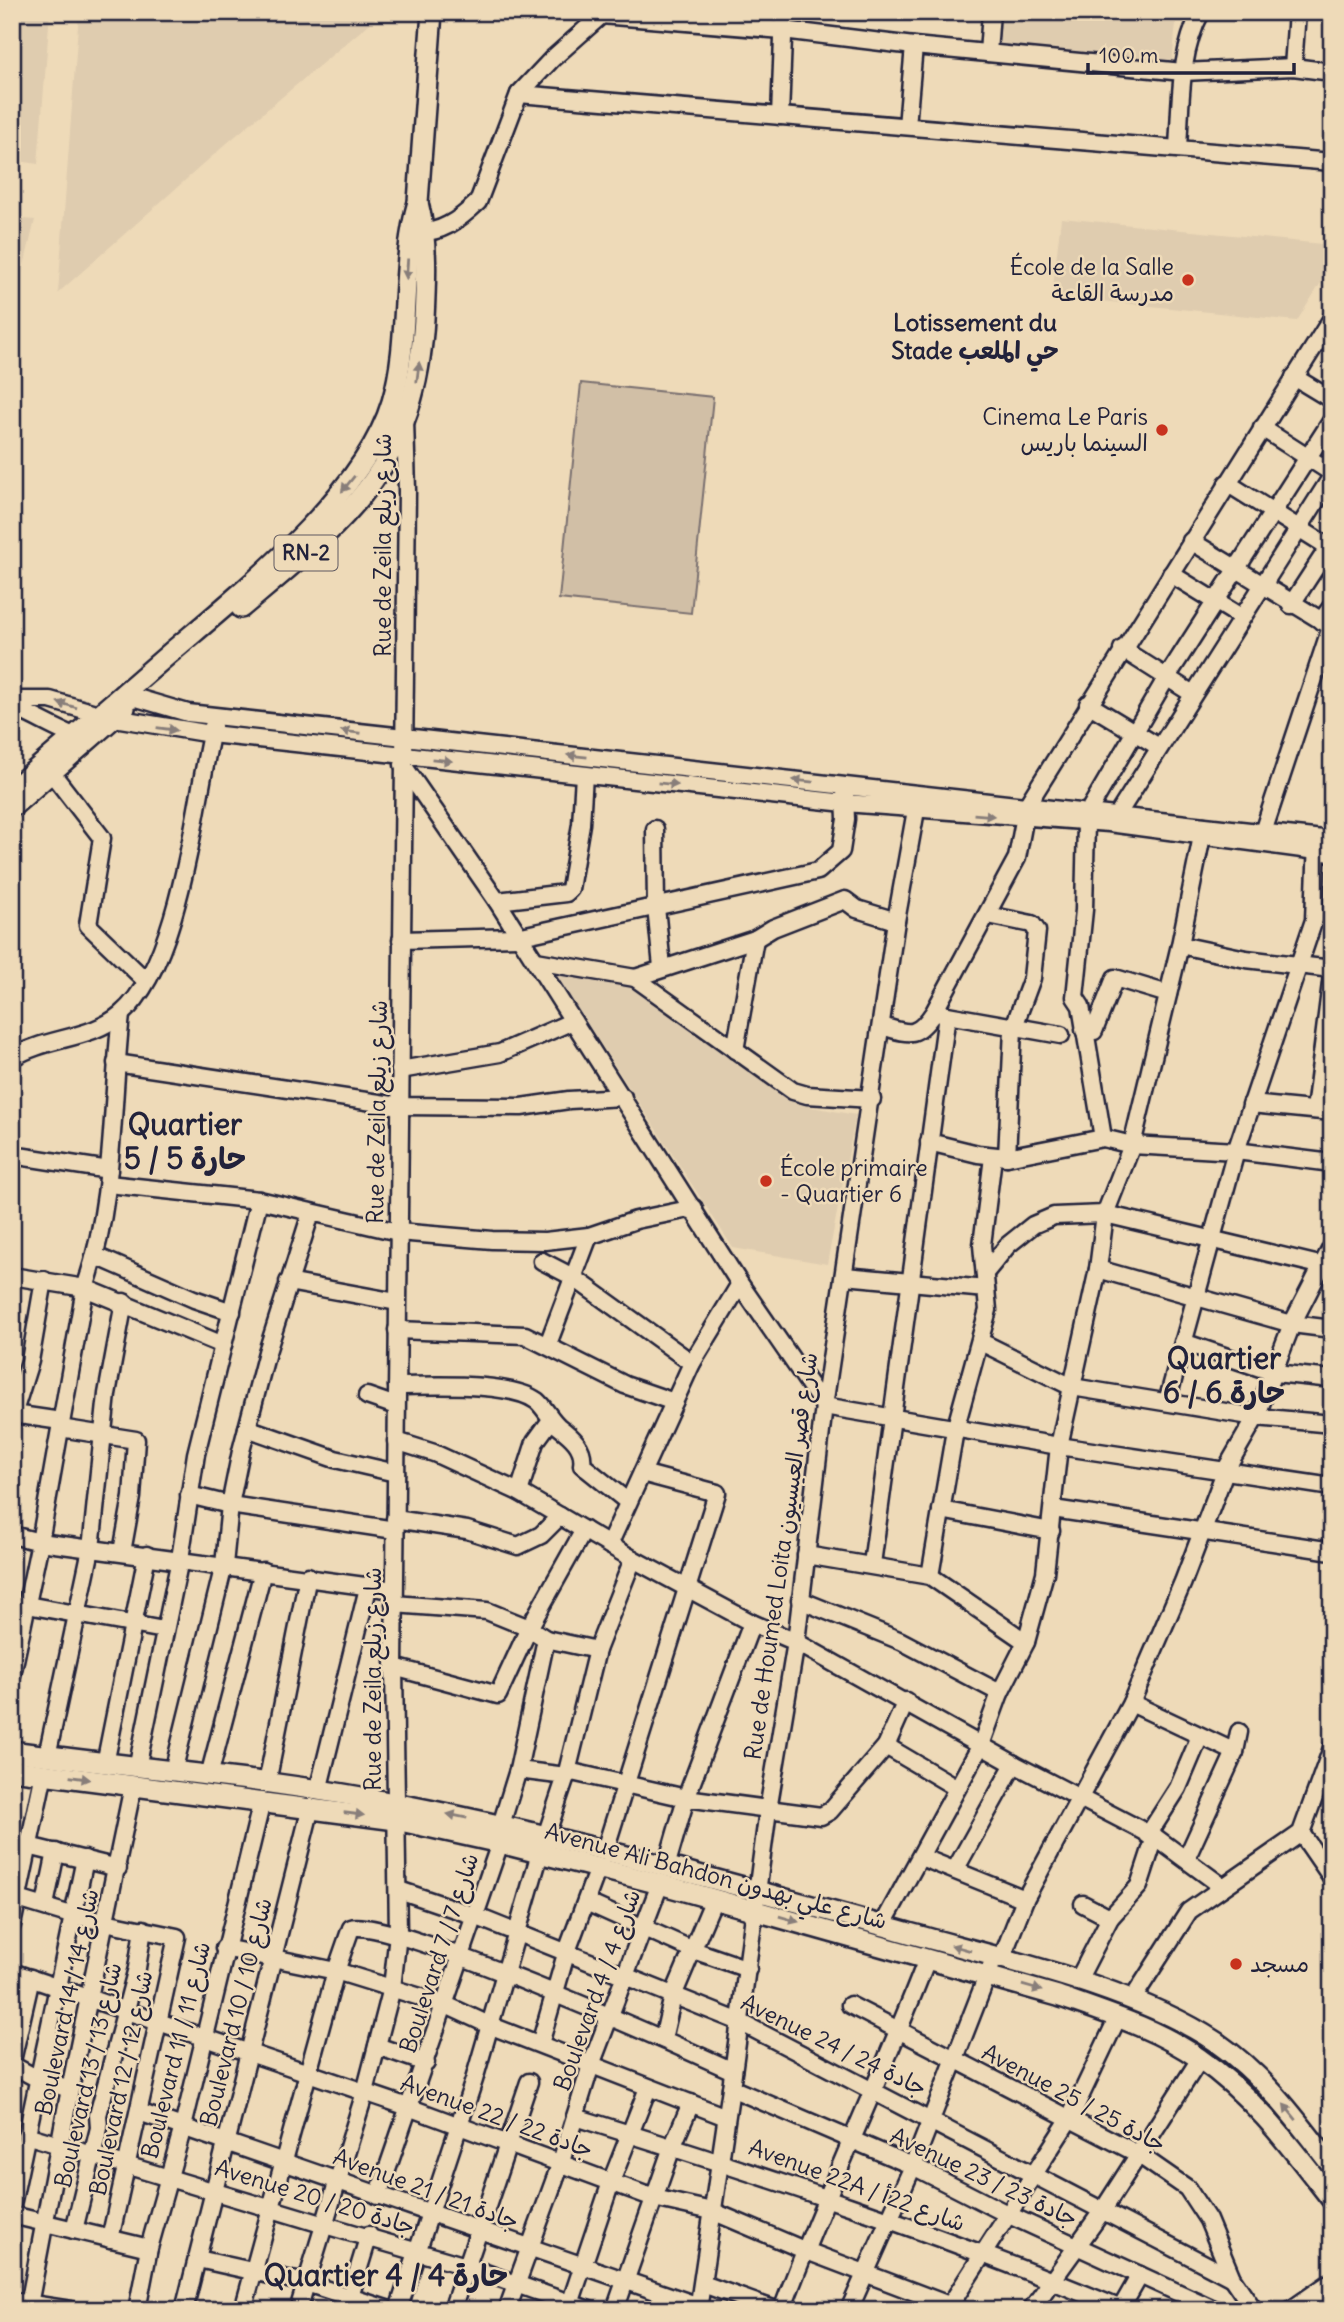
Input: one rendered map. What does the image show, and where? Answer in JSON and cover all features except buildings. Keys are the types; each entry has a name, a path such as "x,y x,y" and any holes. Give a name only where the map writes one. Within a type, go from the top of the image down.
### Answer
{"main road":[{"name":"RN-2","path":"12,790 94,737 108,712 137,698 321,541 373,484 406,422 416,386 423,333 418,202 432,12"},
{"name":"RN-2","path":"12,807 71,738 108,712 215,615 314,522 350,481 371,450 392,402 418,233"},
{"name":"Avenue Ali Bahdon شارع علي بهدون","path":"12,1751 46,1764 396,1811 543,1844 755,1901 927,1959 994,1965 1077,1982 1132,2000 1197,2031 1242,2062 1274,2091 1332,2166"},
{"name":"Avenue Ali Bahdon شارع علي بهدون","path":"12,1770 46,1764 105,1764 135,1777 173,1772 209,1776 265,1792"},
{"name":"Avenue Ali Bahdon شارع علي بهدون","path":"663,1876 715,1899 755,1901 882,1926 994,1965 1058,1996 1118,2017 1200,2059 1249,2101 1332,2200"},
{"path":"1293,2310 1332,2283"}],"street":[{"path":"780,116 784,12"},
{"path":"988,52 991,12"},
{"path":"1178,147 1183,72 1194,25 1201,12"},
{"path":"1293,67 1297,12"},
{"path":"418,233 456,220 478,202 519,94 552,59 603,14 1183,72 1293,67 1332,72"},
{"path":"907,126 914,46"},
{"path":"519,94 1178,147 1332,162"},
{"path":"872,1564 929,1142 940,1014 1017,858 1025,812 1122,649 1330,323"},
{"path":"1294,377 1332,400"},
{"path":"392,402 406,422"},
{"path":"1104,1138 1081,1006 1075,997 1084,910 1087,817 1167,677 1332,420"},
{"name":"Rue de Zeila شارع زيلع","path":"298,2310 365,2092 392,1988 398,1934 394,1597 406,422"},
{"path":"1114,819 1332,475 1262,428"},
{"path":"1227,483 1331,546 1291,605"},
{"path":"1191,541 1291,605 1328,625"},
{"path":"1171,574 1241,617"},
{"path":"1263,832 1332,606"},
{"path":"1122,649 1193,694"},
{"path":"137,698 174,710 844,786 918,801 1114,819 1324,845"},
{"path":"12,700 50,701 211,734 403,760 584,775 845,803 918,801"},
{"path":"1088,704 1159,747"},
{"path":"12,707 49,722 71,738 94,737"},
{"path":"12,1058 24,1051 100,1026 121,1015 146,981 160,951 187,865 216,715"},
{"path":"403,760 497,901 517,937 536,961 740,1284 824,1406 955,1430 1332,1487"},
{"path":"622,779 624,761"},
{"path":"48,768 102,838 88,925 146,981"},
{"path":"497,901 566,894 570,888 581,824 584,775"},
{"path":"401,940 517,937 818,871 841,851 844,786"},
{"name":"Rue de Houmed Loita شارع قصر العيسيون","path":"698,2308 732,2088 768,1810 796,1642 824,1406 872,1099 896,921 918,801"},
{"path":"655,829 656,907 662,967"},
{"path":"1203,830 1263,832 1324,845"},
{"path":"882,1926 981,1745 1000,1693 1026,1642 1045,1573 1059,1446 1098,1269 1105,1214 1132,1145 1180,945 1203,830"},
{"path":"1167,1402 1236,1151 1314,920 1324,845"},
{"path":"635,978 662,967 755,939 773,928 845,900 856,909 896,921"},
{"path":"930,1576 955,1430 988,1310 982,1245 1000,1157 1013,1029 1032,978 1037,928 1029,923 988,915"},
{"path":"735,1050 755,939"},
{"path":"1180,945 1246,959 1332,970"},
{"path":"536,961 635,978 793,1091 807,1095 872,1099"},
{"path":"1315,1110 1332,975"},
{"path":"1084,1030 1094,1031 1115,978 1168,994"},
{"path":"882,1026 908,1034 917,1032 940,1014 1013,1029 1061,1035"},
{"path":"12,1675 21,1608 40,1542 85,1288 96,1256 109,1177 121,1015"},
{"path":"400,1070 500,1052 573,1021"},
{"path":"116,1063 399,1107 521,1107 569,1100 623,1097"},
{"path":"1251,1104 1332,1112"},
{"path":"929,1142 1000,1157 1104,1138 1132,1145 1236,1151 1332,1163"},
{"path":"12,1156 109,1177 260,1200 398,1232 492,1240 545,1241 589,1236 636,1220 694,1208"},
{"name":"Boulevard 14 / شارع 14","path":"29,2307 70,2089 91,1999 180,1559 195,1454 260,1200"},
{"path":"173,1772 224,1565 230,1505 247,1428 288,1282 311,1213"},
{"path":"986,1281 1008,1245 1033,1225 1054,1216 1105,1214 1327,1268"},
{"path":"548,1344 589,1236"},
{"path":"849,2310 913,2166 953,2059 994,1965 1025,1899 1130,1703 1183,1582 1226,1469 1256,1417 1292,1324 1327,1268 1332,1246"},
{"path":"96,1256 194,1299 232,1312"},
{"path":"542,1261 573,1277 692,1363"},
{"path":"1098,1269 1292,1324 1332,1329"},
{"path":"12,1276 85,1288 223,1345"},
{"path":"845,1276 911,1284 986,1281"},
{"path":"44,1280 30,1361 13,1416 136,1440 132,1497 122,1552"},
{"path":"288,1282 397,1302"},
{"path":"609,1545 692,1363 740,1284"},
{"path":"12,1925 91,1549 102,1433 124,1302"},
{"path":"397,1330 525,1335 548,1344 625,1385 674,1402"},
{"path":"981,1342 1072,1387 1256,1417 1332,1424"},
{"path":"1183,1342 1275,1373 1332,1378"},
{"path":"397,1387 458,1385 498,1390 538,1401 551,1420 577,1443 583,1456 582,1465 628,1502"},
{"path":"367,1395 396,1406"},
{"path":"519,1492 535,1442 551,1420"},
{"path":"247,1428 335,1459 396,1473"},
{"path":"396,1441 434,1453 519,1492 633,1559 752,1623 796,1642 906,1701 1014,1764 1151,1836 1186,1857 1223,1886"},
{"path":"540,2043 566,1954 602,1859 689,1589 717,1493 642,1473"},
{"path":"189,1495 230,1505 395,1525 467,1530 518,1546 541,1535 560,1517"},
{"path":"1053,1509 1332,1551"},
{"path":"941,1510 1051,1531"},
{"path":"394,1667 498,1695 529,1628 584,1530"},
{"path":"12,1535 40,1542 369,1584 394,1597 487,1611 529,1628 546,1639 597,1650"},
{"path":"105,1764 147,1555"},
{"path":"806,1555 872,1564 930,1576 1026,1642"},
{"path":"398,2310 415,2251 474,2080 543,1844 566,1776 597,1650 633,1559"},
{"path":"209,1776 263,1571"},
{"name":"Boulevard 11 / شارع 11","path":"137,2310 149,2248 183,2127 202,2037 265,1792 308,1576"},
{"name":"Boulevard 10 / شارع 10","path":"184,2310 369,1584"},
{"path":"800,1600 901,1642 1000,1693"},
{"path":"21,1608 78,1614 164,1630"},
{"name":"Boulevard 4 / شارع 4","path":"507,2310 560,2165 591,2065 663,1876 686,1798 752,1623"},
{"name":"Boulevard 7 / شارع 7","path":"378,2196 462,1959 500,1834 519,1770 546,1639"},
{"path":"519,1770 566,1776 572,1772 686,1798 810,1816 830,1811 886,1746 906,1701"},
{"path":"1130,1703 1235,1752"},
{"path":"1186,1857 1235,1752 1239,1732"},
{"path":"1077,1982 1110,1918 1139,1886 1151,1836 1178,1788 1200,1736"},
{"path":"886,1746 957,1788"},
{"path":"1132,2000 1189,1911 1301,1833 1332,1748"},
{"path":"955,1871 1014,1764"},
{"path":"1301,1833 1332,1878"},
{"path":"12,1842 118,1868"},
{"path":"45,1905 56,1852"},
{"path":"920,1857 1025,1899"},
{"path":"12,2205 71,1915 85,1859"},
{"name":"Avenue 24 / جادة 24","path":"399,1890 475,1916 740,2022 931,2119 1032,2175 1232,2278"},
{"path":"18,1899 71,1915 144,1929"},
{"path":"663,2039 673,1996 715,1899"},
{"path":"586,1902 693,1950 748,1969"},
{"path":"1083,1904 1110,1918"},
{"path":"243,2310 286,2162 307,2073 351,1928 366,1927 398,1934 555,1993 733,2071"},
{"name":"Boulevard 12 / شارع 12","path":"110,2239 177,1937 144,1929"},
{"name":"Boulevard 13 / شارع 13","path":"74,2230 99,2128 98,2115 137,1968 144,1929"},
{"path":"224,1948 336,1971 446,2005 489,2025 726,2117"},
{"path":"782,2310 825,2199 875,2091 927,1959"},
{"name":"Avenue 22 / جادة 22","path":"12,1972 411,2108 654,2198 712,2210 804,2250 866,2271 953,2308"},
{"path":"31,1978 12,2063 38,2079 70,2089"},
{"name":"Avenue 25 / جادة 25","path":"850,2006 1138,2154 1187,2188 1197,2201 1232,2278 1254,2310"},
{"path":"953,2308 981,2254 1070,2118 1118,2017"},
{"path":"377,2046 426,2063"},
{"path":"1031,2310 1103,2210 1200,2059"},
{"path":"452,2310 529,2082"},
{"path":"569,2307 611,2182 648,2088"},
{"name":"Avenue 23 / جادة 23","path":"732,2088 851,2142 913,2166 1009,2215 1216,2310"},
{"path":"615,2310 671,2150 691,2103"},
{"name":"Avenue 21 / جادة 21","path":"139,2112 698,2308"},
{"name":"Avenue 22A / شارع 22أ","path":"575,2117 671,2150 719,2161 825,2199 889,2218 1121,2309"},
{"name":"Avenue 20 / جادة 20","path":"26,2134 325,2225 369,2235 466,2266 569,2307 589,2310"},
{"path":"12,2215 149,2248"},
{"path":"348,2303 369,2235"},
{"path":"198,2259 306,2283 348,2303 390,2310"},
{"path":"1121,2309 1140,2275"},
{"path":"703,2284 776,2310"},
{"path":"12,2301 29,2307 63,2309"}],"shaded area":[{"path":"12,12 50,12 38,164 12,160"},
{"path":"79,12 376,12 375,19 226,144 58,293"},
{"path":"994,12 1177,12 1172,65 992,48"},
{"path":"12,218 35,220 23,270 12,291"},
{"name":"École de la Salle مدرسة القاعة","path":"1061,218 1332,245 1332,265 1297,321 1052,296"},
{"path":"581,383 713,397 691,613 559,599"},
{"name":"École primaire - Quartier 6","path":"555,973 627,982 801,1105 856,1115 827,1264 733,1248"}],"place":[{"name":"École de la Salle مدرسة القاعة","path":"1188,280"},
{"name":"Cinema Le Paris السينما باريس","path":"1162,430"},
{"name":"École primaire - Quartier 6","path":"766,1181"},
{"name":"مسجد","path":"1236,1964"}],"district":[{"name":"Lotissement du Stade حي الملعب","path":"975,337"},
{"name":"Quartier 5 / حارة 5","path":"185,1142"},
{"name":"Quartier 6 / حارة 6","path":"1224,1376"},
{"name":"Quartier 4 / حارة 4","path":"386,2276"}]}
